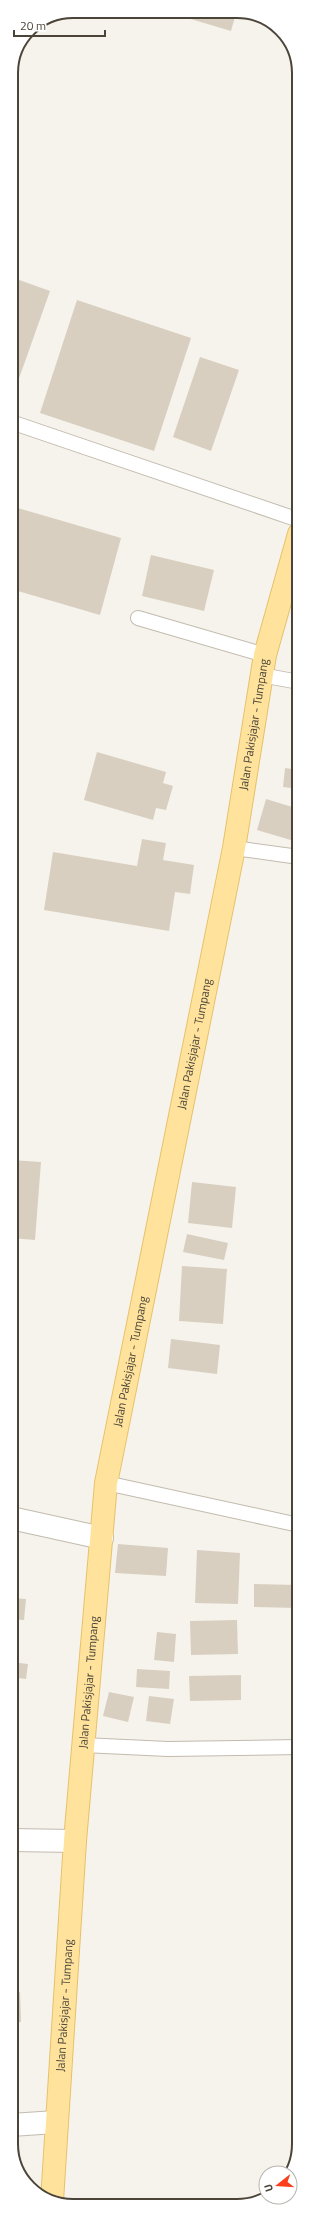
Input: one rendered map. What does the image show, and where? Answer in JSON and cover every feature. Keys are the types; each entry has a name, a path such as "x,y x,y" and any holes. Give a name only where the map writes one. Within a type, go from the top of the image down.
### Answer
{"main road":[{"name":"Jalan Pakisjajar - Tumpang","path":"52,2195 75,1841 106,1483 234,848 263,665 292,559"}],"street":[{"path":"18,1520 102,1538"},
{"path":"18,1840 75,1841"},
{"path":"18,2125 56,2122"}],"lane":[{"path":"18,424 292,518"},
{"path":"138,618 263,665 292,679"},
{"path":"234,848 292,856"},
{"path":"106,1483 292,1523"},
{"path":"84,1745 168,1749 292,1747"}],"building":[{"path":"187,18 235,18 231,31"},
{"path":"18,280 50,291 18,381"},
{"path":"77,300 191,338 154,451 40,413"},
{"path":"200,357 239,370 211,451 173,437"},
{"path":"18,508 121,538 100,615 18,591"},
{"path":"151,555 214,570 204,611 142,596"},
{"path":"97,752 166,772 163,783 173,786 166,810 156,808 153,820 84,800"},
{"path":"285,768 292,769 292,788 283,787"},
{"path":"266,799 292,807 292,840 257,830"},
{"path":"142,839 166,843 163,860 194,865 190,894 175,892 169,931 44,910 53,852 137,866"},
{"path":"18,1160 41,1162 35,1240 18,1239"},
{"path":"192,1182 236,1187 232,1228 188,1223"},
{"path":"187,1234 228,1243 224,1260 183,1252"},
{"path":"182,1266 227,1269 223,1324 179,1321"},
{"path":"171,1339 220,1345 217,1374 168,1368"},
{"path":"118,1544 168,1548 166,1576 115,1573"},
{"path":"197,1550 240,1553 238,1604 195,1603"},
{"path":"254,1584 292,1585 292,1608 254,1607"},
{"path":"18,1598 26,1599 24,1620 18,1620"},
{"path":"237,1620 238,1654 191,1655 190,1621"},
{"path":"157,1632 176,1634 174,1662 154,1660"},
{"path":"18,1663 28,1664 26,1679 18,1678"},
{"path":"137,1669 170,1671 169,1689 136,1687"},
{"path":"241,1675 241,1700 190,1701 189,1676"},
{"path":"109,1692 134,1697 128,1722 103,1716"},
{"path":"149,1696 174,1699 170,1724 146,1721"},
{"path":"18,1992 20,1992 21,2022 18,2022"}]}
